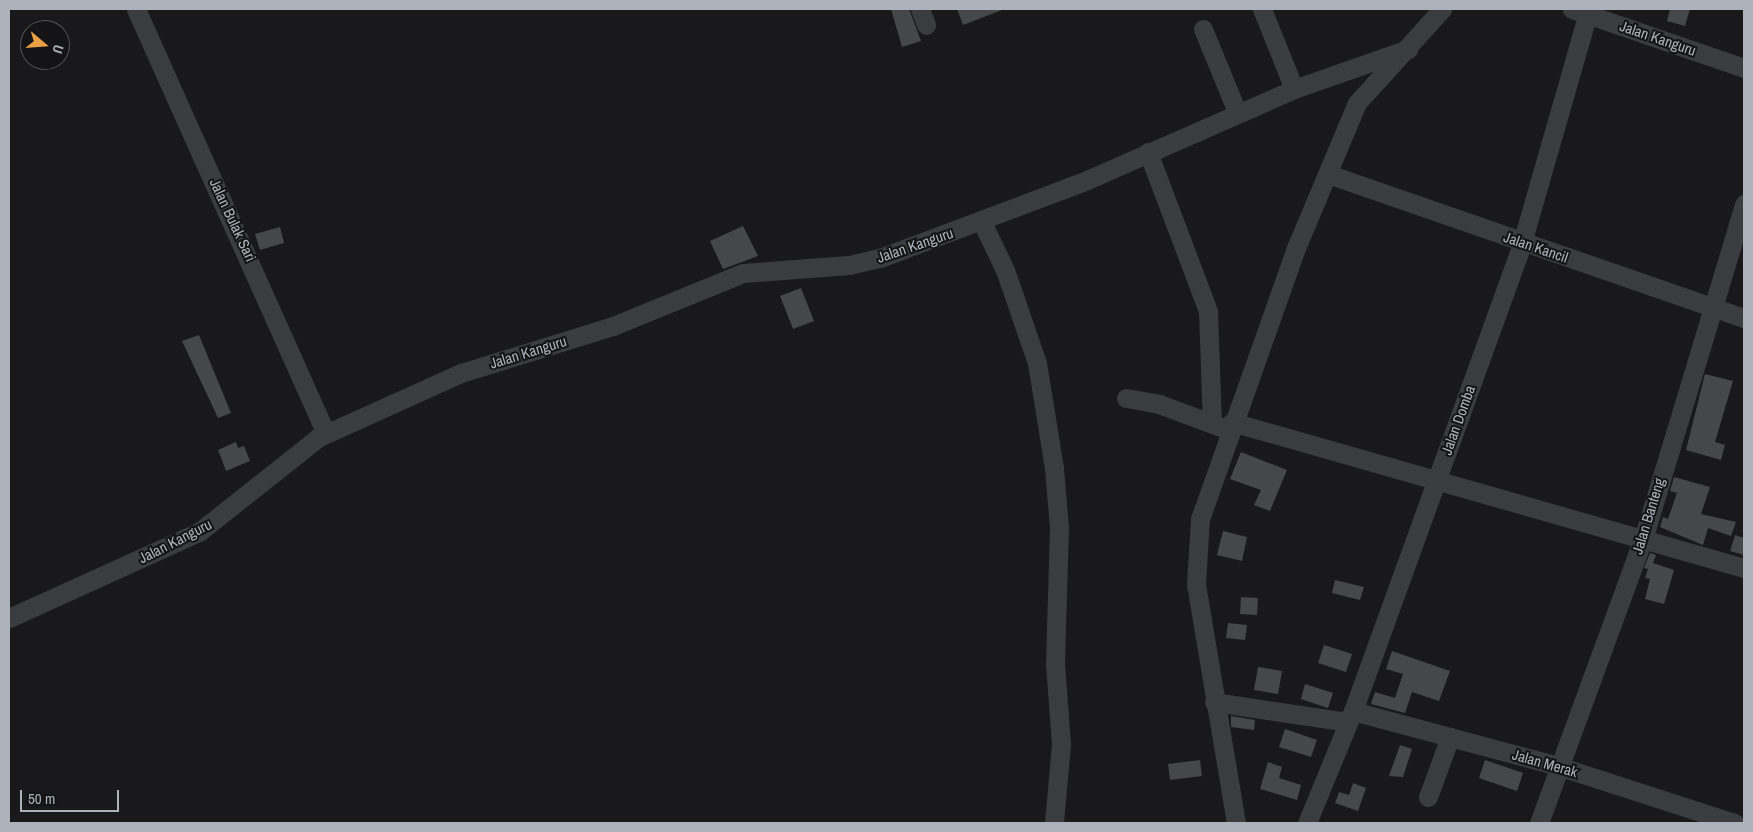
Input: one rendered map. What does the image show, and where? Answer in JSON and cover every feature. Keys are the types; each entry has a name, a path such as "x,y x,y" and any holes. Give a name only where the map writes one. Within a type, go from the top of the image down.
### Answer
{"street":[{"name":"Jalan Bulak Sari","path":"136,9 326,433"},
{"path":"1262,9 1294,89 1408,49"},
{"path":"1236,823 1214,702 1196,584 1196,551 1200,519 1231,426 1357,103 1408,49 1442,9"},
{"name":"Jalan Kanguru","path":"1583,10 1744,68"},
{"name":"Jalan Domba","path":"1307,823 1351,716 1522,242 1583,10"},
{"path":"1203,29 1237,112"},
{"name":"Jalan Kanguru","path":"9,618 199,532 326,433 461,373 612,326 720,280 759,270 864,263 982,222 1087,180 1237,112 1294,89"},
{"path":"1148,152 1208,311 1212,423"},
{"name":"Jalan Kancil","path":"1328,174 1710,309 1744,318"},
{"name":"Jalan Banteng","path":"1539,823 1558,766 1644,536 1710,309 1744,204"},
{"path":"982,222 1005,270 1037,363 1054,468 1060,528 1055,657 1061,744 1054,823"},
{"path":"1126,398 1144,400 1212,423 1231,426 1644,536 1744,568"},
{"name":"Jalan Merak","path":"1214,702 1351,716 1450,737 1558,766 1735,823"},
{"path":"1428,797 1450,737"}],"building":[{"path":"891,9 909,9 921,41 902,47"},
{"path":"957,9 1002,9 1002,10 963,25"},
{"path":"1670,9 1690,9 1685,26 1667,21"},
{"path":"743,226 758,256 723,269 710,241"},
{"path":"280,227 284,243 260,250 255,234"},
{"path":"801,288 814,321 793,329 780,296"},
{"path":"199,335 231,413 218,418 182,341"},
{"path":"1705,374 1733,381 1715,442 1725,445 1721,460 1686,450"},
{"path":"236,442 238,448 244,446 250,461 226,471 218,450"},
{"path":"1241,452 1287,470 1270,511 1254,505 1261,490 1230,479"},
{"path":"1674,477 1710,487 1701,514 1736,522 1731,536 1708,528 1703,545 1660,527 1663,517 1668,519 1677,493 1670,491"},
{"path":"1223,531 1247,537 1242,561 1217,555"},
{"path":"1735,535 1744,538 1744,555 1730,551"},
{"path":"1650,553 1656,555 1653,563 1674,570 1664,604 1645,599 1650,579 1645,578 1648,569 1644,568"},
{"path":"1335,580 1364,587 1360,600 1332,593"},
{"path":"1241,597 1258,598 1257,615 1240,614"},
{"path":"1228,623 1247,625 1245,640 1226,638"},
{"path":"1324,645 1352,654 1346,672 1318,663"},
{"path":"1392,651 1450,671 1439,701 1412,692 1405,713 1371,704 1375,692 1395,698 1403,674 1386,669"},
{"path":"1258,667 1282,671 1278,694 1254,690"},
{"path":"1305,684 1333,693 1328,708 1301,699"},
{"path":"1231,716 1255,720 1254,730 1231,727"},
{"path":"1285,729 1317,740 1311,757 1279,747"},
{"path":"1400,745 1412,749 1403,777 1389,776"},
{"path":"1200,760 1202,776 1170,780 1168,764"},
{"path":"1485,760 1523,773 1517,791 1479,778"},
{"path":"1268,762 1282,767 1279,778 1301,785 1297,800 1260,789"},
{"path":"1353,783 1366,788 1358,811 1335,803 1339,792 1349,795"}]}
